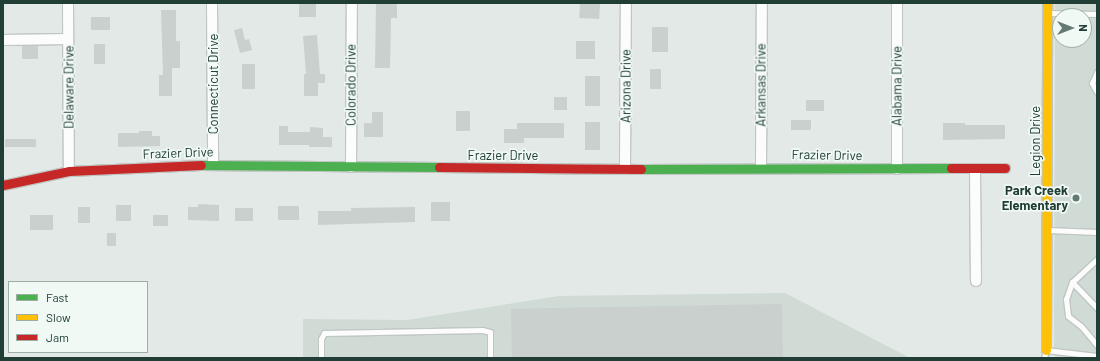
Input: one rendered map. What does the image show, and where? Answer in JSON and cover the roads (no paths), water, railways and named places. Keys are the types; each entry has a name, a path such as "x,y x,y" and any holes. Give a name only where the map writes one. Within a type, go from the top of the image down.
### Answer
{"street":[{"name":"Delaware Drive","path":"68,3 69,171"},
{"name":"Connecticut Drive","path":"212,3 213,164"},
{"name":"Colorado Drive","path":"351,167 352,3"},
{"name":"Arizona Drive","path":"625,169 626,3"},
{"name":"Arkansas Drive","path":"761,167 762,3"},
{"name":"Alabama Drive","path":"897,3 897,169"},
{"name":"Legion Drive","path":"1045,354 1048,230 1047,3"},
{"path":"3,40 68,40"},
{"name":"Frazier Drive","path":"3,185 69,171 213,164 351,167 625,169 761,167 897,169 1004,168"},
{"path":"975,169 976,281"}],"lane":[{"path":"1047,13 1097,14"},
{"path":"1097,72 1092,83 1097,92"},
{"path":"1048,230 1097,232"},
{"path":"1097,258 1072,282 1066,300 1068,316 1082,326 1097,345"},
{"path":"1092,263 1097,268"},
{"path":"1072,282 1097,308"},
{"path":"321,358 321,339 324,333 482,330 490,332 490,358"},
{"path":"1045,354 1097,356"}],"place":[{"name":"Park Creek Elementary","path":"1076,198"}]}
